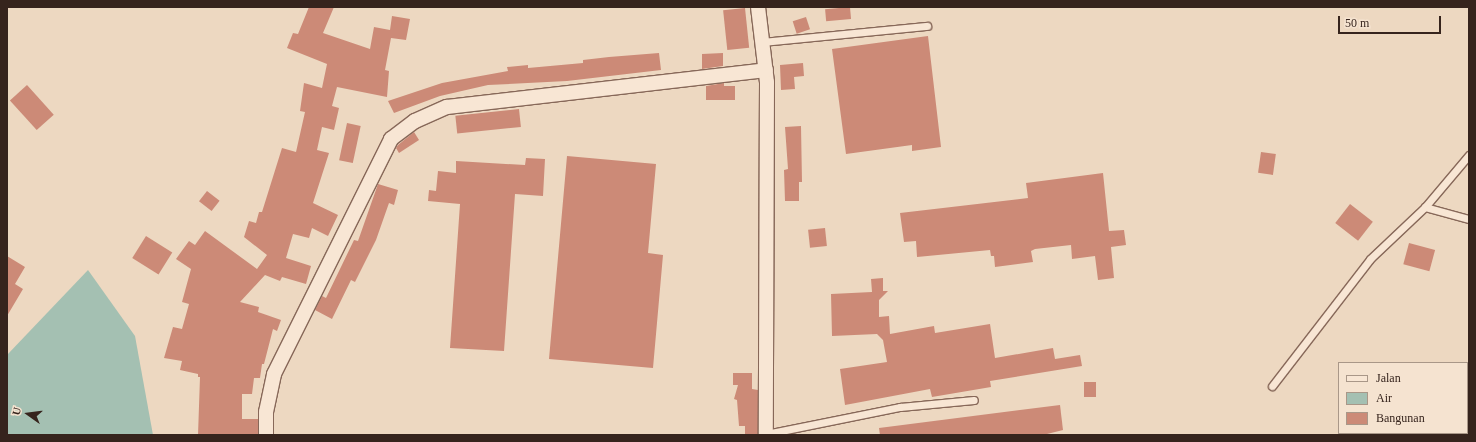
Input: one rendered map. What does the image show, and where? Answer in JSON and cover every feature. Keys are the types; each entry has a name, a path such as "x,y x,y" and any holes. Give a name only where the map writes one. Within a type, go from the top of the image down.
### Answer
{"street":[{"path":"758,7 766,70 766,434"},
{"path":"266,435 266,412 274,374 391,139 415,121 447,107 766,70"}],"lane":[{"path":"763,42 927,26"},
{"path":"1272,386 1370,259 1424,207 1469,155"},
{"path":"1424,207 1469,219"},
{"path":"766,434 900,407 974,400"}],"water":[{"path":"88,270 135,336 153,435 7,435 7,355"}],"building":[{"path":"309,7 334,7 323,33 370,49 374,27 390,30 392,16 410,19 406,40 391,38 385,70 389,71 387,97 337,87 332,106 339,108 334,130 322,127 317,150 329,153 313,203 338,215 328,236 312,228 309,238 293,234 286,258 311,266 306,284 282,277 280,281 265,275 240,302 259,307 258,312 281,320 277,331 273,329 264,364 262,364 260,378 254,378 252,394 242,394 242,419 258,419 258,435 198,435 200,377 198,377 198,374 180,370 182,361 164,358 173,327 182,329 189,304 182,302 191,269 176,259 189,241 195,245 205,231 257,269 267,255 244,237 249,221 256,223 259,212 262,212 282,148 296,152 305,112 300,111 304,83 322,88 327,64 287,48 293,33 298,34"},
{"path":"850,7 851,19 826,21 825,9"},
{"path":"745,8 749,48 727,50 723,10"},
{"path":"806,17 810,29 797,34 793,21"},
{"path":"928,36 941,147 912,151 912,145 846,154 832,49"},
{"path":"659,53 661,70 567,81 488,85 440,96 394,113 388,101 442,83 508,71 507,67 528,65 528,68 583,63 583,60"},
{"path":"723,53 723,66 702,69 702,54"},
{"path":"803,63 804,76 794,77 795,89 781,90 780,65"},
{"path":"724,83 724,86 735,86 735,100 706,100 706,86"},
{"path":"27,85 54,115 37,130 10,100"},
{"path":"519,109 521,127 457,134 455,116"},
{"path":"347,123 361,126 353,163 339,160"},
{"path":"801,126 802,182 799,182 799,201 785,201 784,170 788,169 785,127"},
{"path":"414,132 419,140 399,153 396,148 398,145"},
{"path":"1261,152 1276,154 1273,175 1258,173"},
{"path":"567,156 656,164 648,253 663,255 653,368 549,359"},
{"path":"526,158 545,159 543,196 515,194 504,351 450,348 460,204 428,201 429,190 436,191 438,171 456,173 456,161 525,165"},
{"path":"1103,173 1109,231 1124,230 1126,245 1111,247 1114,278 1098,280 1095,256 1072,259 1071,245 1035,249 1031,251 1033,262 995,267 994,256 991,256 990,250 917,257 916,241 904,242 900,213 1028,198 1026,183"},
{"path":"378,184 398,190 394,205 389,203 376,240 355,282 351,280 332,319 315,310 322,296 326,298 354,240 358,241"},
{"path":"207,191 220,201 212,211 199,201"},
{"path":"1350,204 1373,222 1358,241 1335,223"},
{"path":"825,228 827,246 810,248 808,230"},
{"path":"146,236 172,252 159,274 132,258"},
{"path":"1409,243 1435,250 1429,271 1403,264"},
{"path":"7,256 25,267 15,284 23,289 7,316"},
{"path":"883,278 883,291 888,291 879,300 879,317 889,316 890,334 934,326 935,333 990,324 995,358 1053,348 1055,359 1080,355 1082,366 990,381 991,387 932,397 930,389 845,405 840,369 887,362 883,340 877,334 832,336 831,294 872,292 871,279"},
{"path":"733,373 752,373 752,389 758,390 758,435 745,435 745,426 739,426 737,400 734,399 738,385 733,385"},
{"path":"1084,382 1096,382 1096,397 1084,397"},
{"path":"1060,405 1063,430 1043,435 880,435 879,428"}]}
